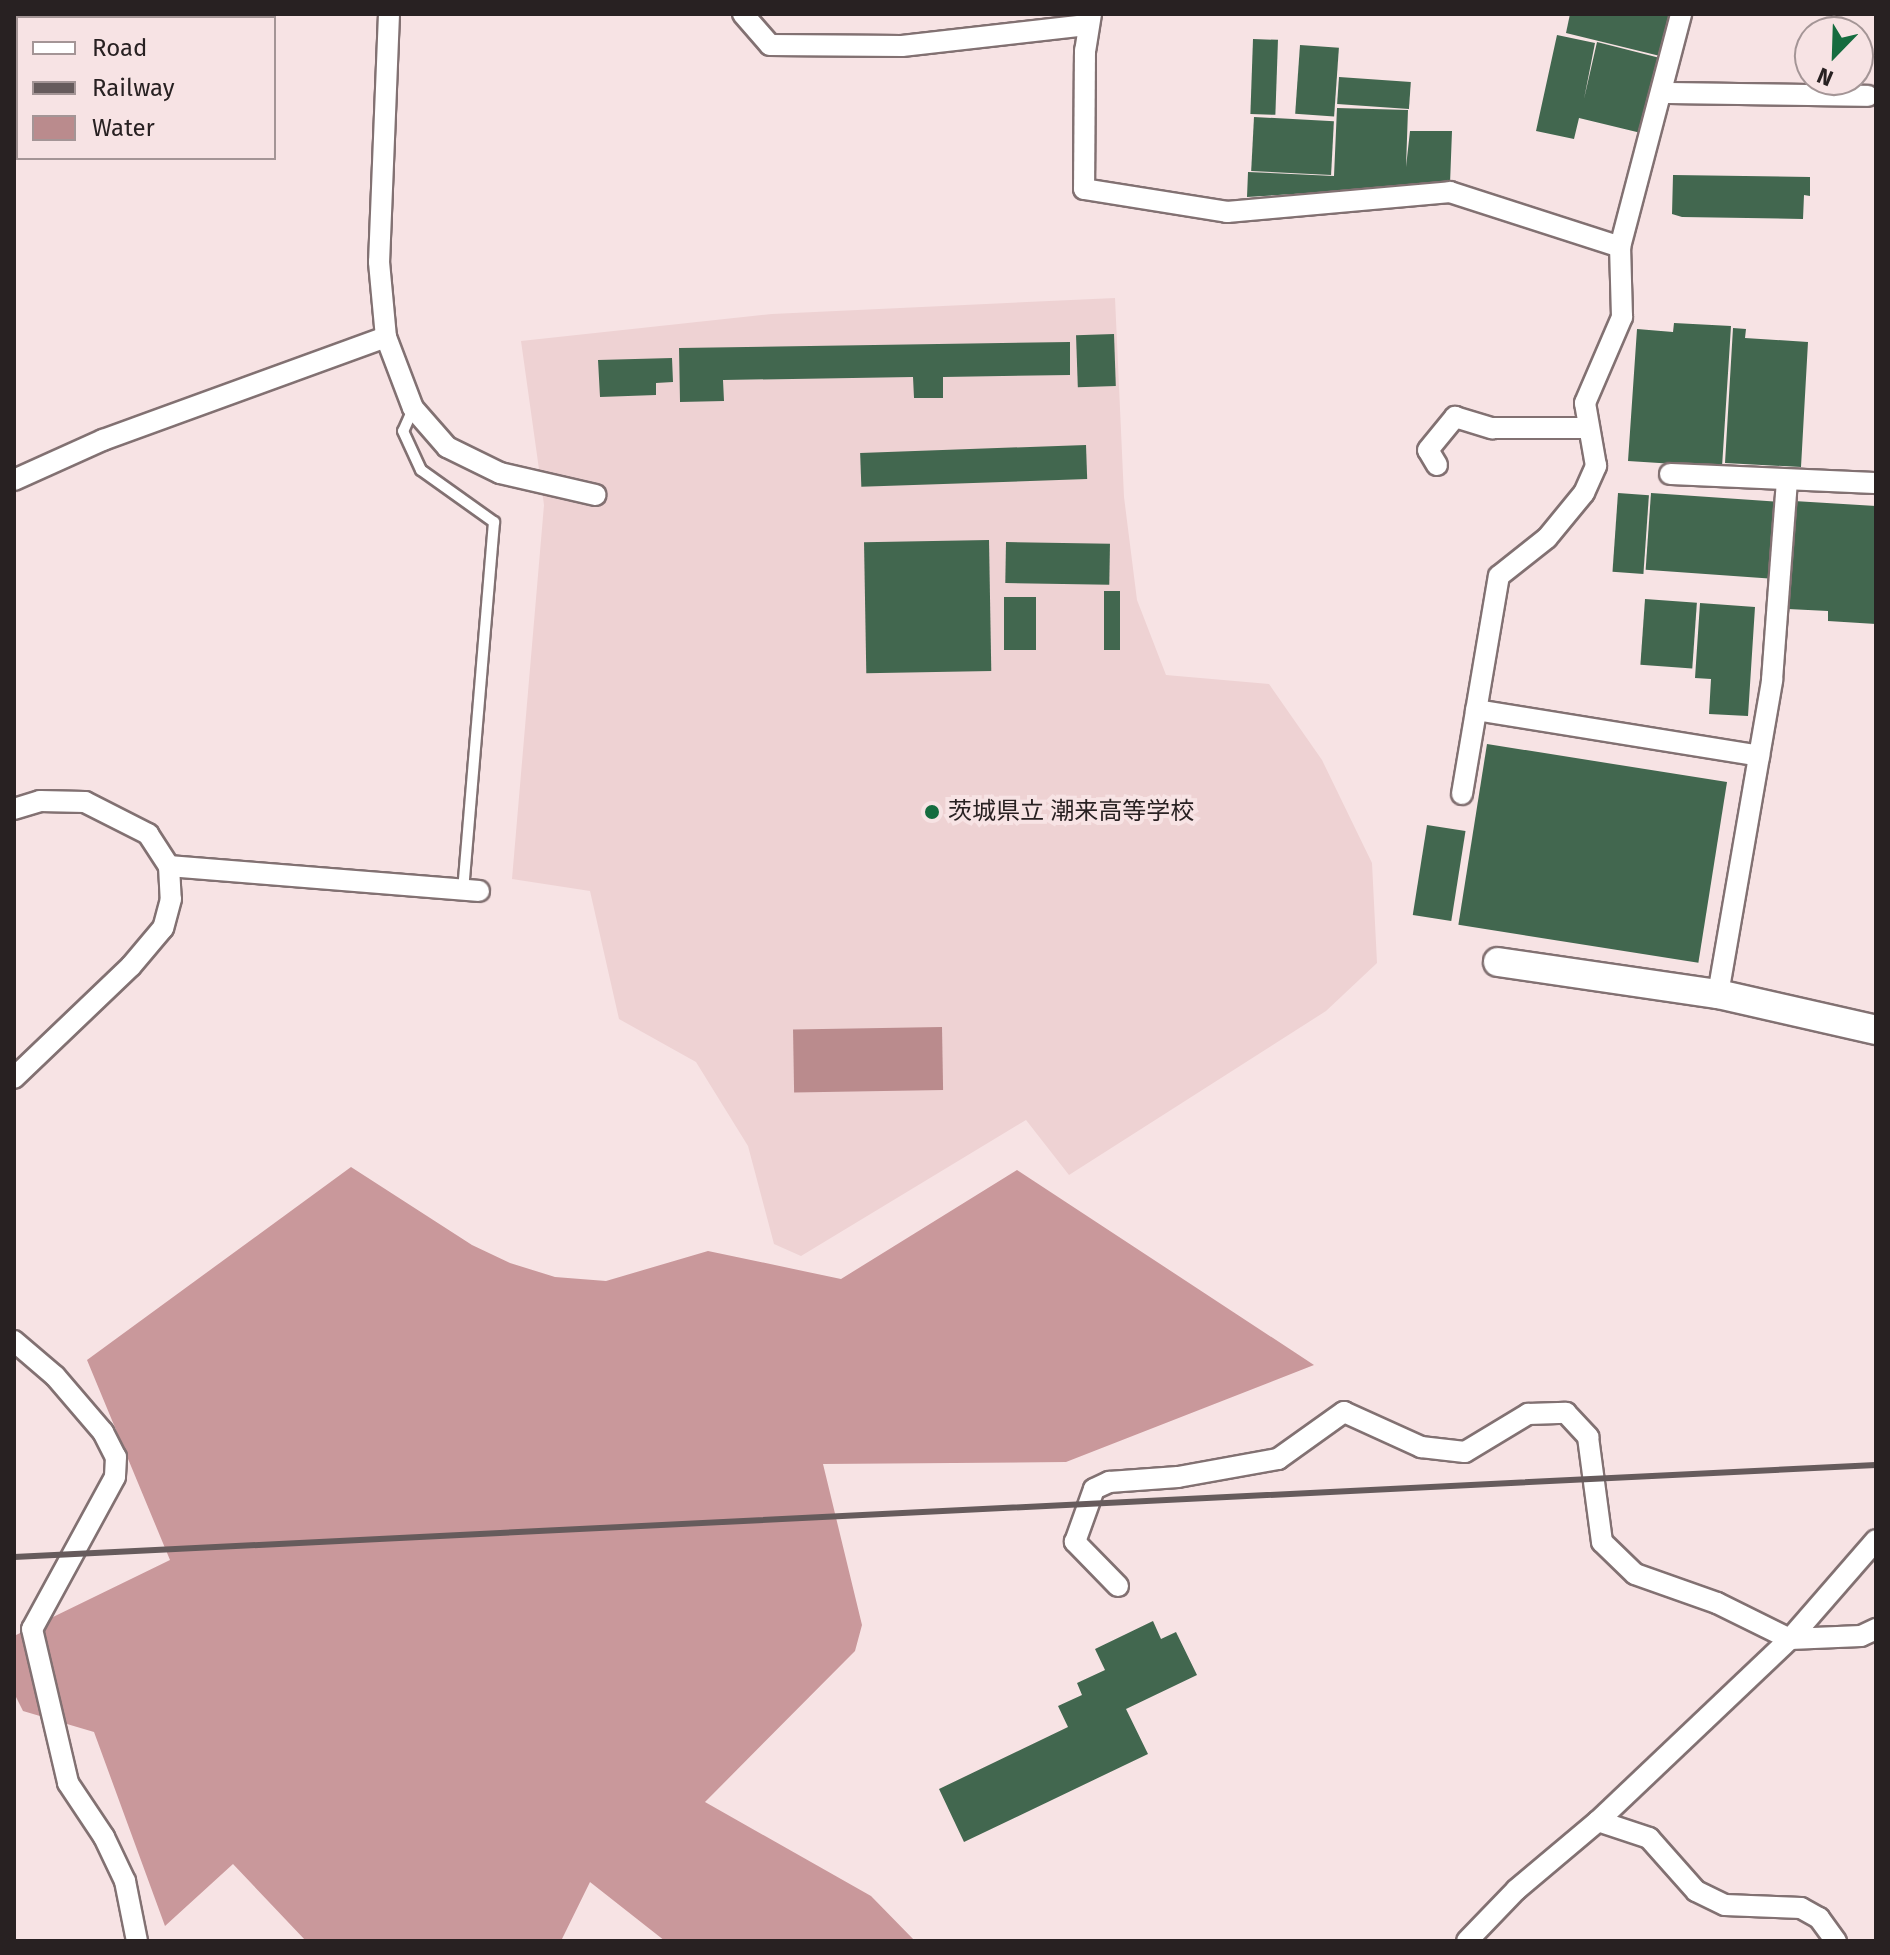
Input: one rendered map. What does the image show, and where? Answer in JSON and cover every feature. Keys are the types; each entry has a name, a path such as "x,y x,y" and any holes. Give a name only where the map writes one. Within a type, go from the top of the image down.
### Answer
{"street":[{"path":"389,14 379,230 386,337 413,408 447,447 500,473 596,495"},
{"path":"743,14 770,45 902,46 1089,20 1084,189 1227,212 1450,192 1620,247"},
{"path":"1462,794 1499,576 1547,538 1584,493 1596,466 1585,403 1622,317 1620,247 1681,14"},
{"path":"1662,93 1794,95"},
{"path":"14,480 103,440 386,337"},
{"path":"1437,465 1428,450 1455,417 1492,428 1587,428"},
{"path":"1670,474 1876,483"},
{"path":"1718,994 1772,680 1787,481"},
{"path":"1476,710 1759,756"},
{"path":"14,809 40,801 85,802 148,834 169,866 171,899 163,928 131,966 14,1078"},
{"path":"169,866 471,890"},
{"path":"1498,962 1718,994 1876,1030"},
{"path":"14,1341 55,1376 103,1432 116,1457 115,1477 32,1629 68,1783 104,1837 125,1881 137,1941"},
{"path":"1118,1586 1075,1542 1094,1489 1109,1482 1178,1477 1278,1459 1344,1412 1421,1447 1465,1452 1528,1414 1566,1413 1588,1437 1602,1542 1635,1574 1717,1603 1790,1639 1861,1636 1876,1629"},
{"path":"1467,1941 1516,1890 1598,1821 1790,1639 1876,1540"},
{"path":"1598,1821 1649,1838 1696,1891 1725,1905 1801,1908 1819,1918 1836,1941"}],"lane":[{"path":"413,408 403,431 421,470 494,522 471,890"}],"shaded area":[{"name":"茨城県立 潮来高等学校","path":"1115,298 1124,497 1137,600 1166,675 1269,684 1322,760 1372,863 1377,963 1326,1011 1069,1175 1026,1120 801,1256 774,1244 748,1146 696,1062 619,1019 590,891 512,879 544,505 521,341 772,314"},
{"path":"351,1167 472,1245 510,1263 555,1277 606,1281 708,1251 841,1279 1017,1170 1314,1365 1066,1462 823,1464 862,1625 855,1651 705,1802 871,1896 915,1941 665,1941 590,1882 561,1941 306,1941 233,1864 165,1926 94,1732 23,1711 14,1693 14,1636 170,1560 87,1360"}],"water":[{"path":"942,1027 943,1090 794,1093 793,1030"}],"building":[{"path":"1570,14 1670,14 1660,56 1566,33"},
{"path":"1557,35 1595,43 1584,99 1597,42 1660,58 1641,133 1579,118 1574,139 1536,131"},
{"path":"1253,39 1278,40 1275,115 1250,114"},
{"path":"1300,45 1339,48 1334,117 1295,114"},
{"path":"1339,77 1411,82 1409,109 1337,104"},
{"path":"1337,108 1408,110 1406,167 1410,131 1452,131 1450,184 1247,197 1248,172 1334,176"},
{"path":"1254,117 1334,121 1331,175 1251,171"},
{"path":"1673,175 1810,177 1810,196 1804,195 1803,219 1682,217 1672,214"},
{"path":"1674,323 1731,326 1722,467 1628,461 1637,329 1673,332"},
{"path":"1733,328 1746,329 1745,338 1808,342 1801,467 1725,463"},
{"path":"1114,334 1116,386 1078,387 1076,335"},
{"path":"1070,342 1070,375 943,377 943,398 914,398 913,377 723,380 724,401 680,402 679,348"},
{"path":"672,358 673,382 656,383 656,395 600,397 598,360"},
{"path":"1086,445 1087,479 861,487 860,453"},
{"path":"1618,493 1649,495 1643,574 1612,572"},
{"path":"1651,493 1778,502 1772,579 1646,570"},
{"path":"1794,501 1876,506 1876,624 1828,621 1828,611 1788,609"},
{"path":"989,540 991,671 866,673 864,542"},
{"path":"1006,542 1110,544 1109,585 1005,583"},
{"path":"1104,591 1120,591 1120,650 1104,650"},
{"path":"1004,597 1036,597 1036,650 1004,650"},
{"path":"1645,599 1697,603 1692,668 1640,665"},
{"path":"1700,603 1755,607 1748,716 1709,714 1711,679 1695,678"},
{"path":"1487,744 1727,782 1698,963 1458,925"},
{"path":"1427,825 1466,831 1451,921 1413,915"},
{"path":"1153,1621 1161,1639 1176,1632 1197,1675 1126,1709 1148,1754 964,1842 939,1789 1068,1727 1058,1706 1082,1695 1077,1683 1105,1670 1095,1649"}],"railway":[{"path":"14,1557 1876,1465"}],"place":[{"name":"茨城県立 潮来高等学校","path":"932,812"}]}
